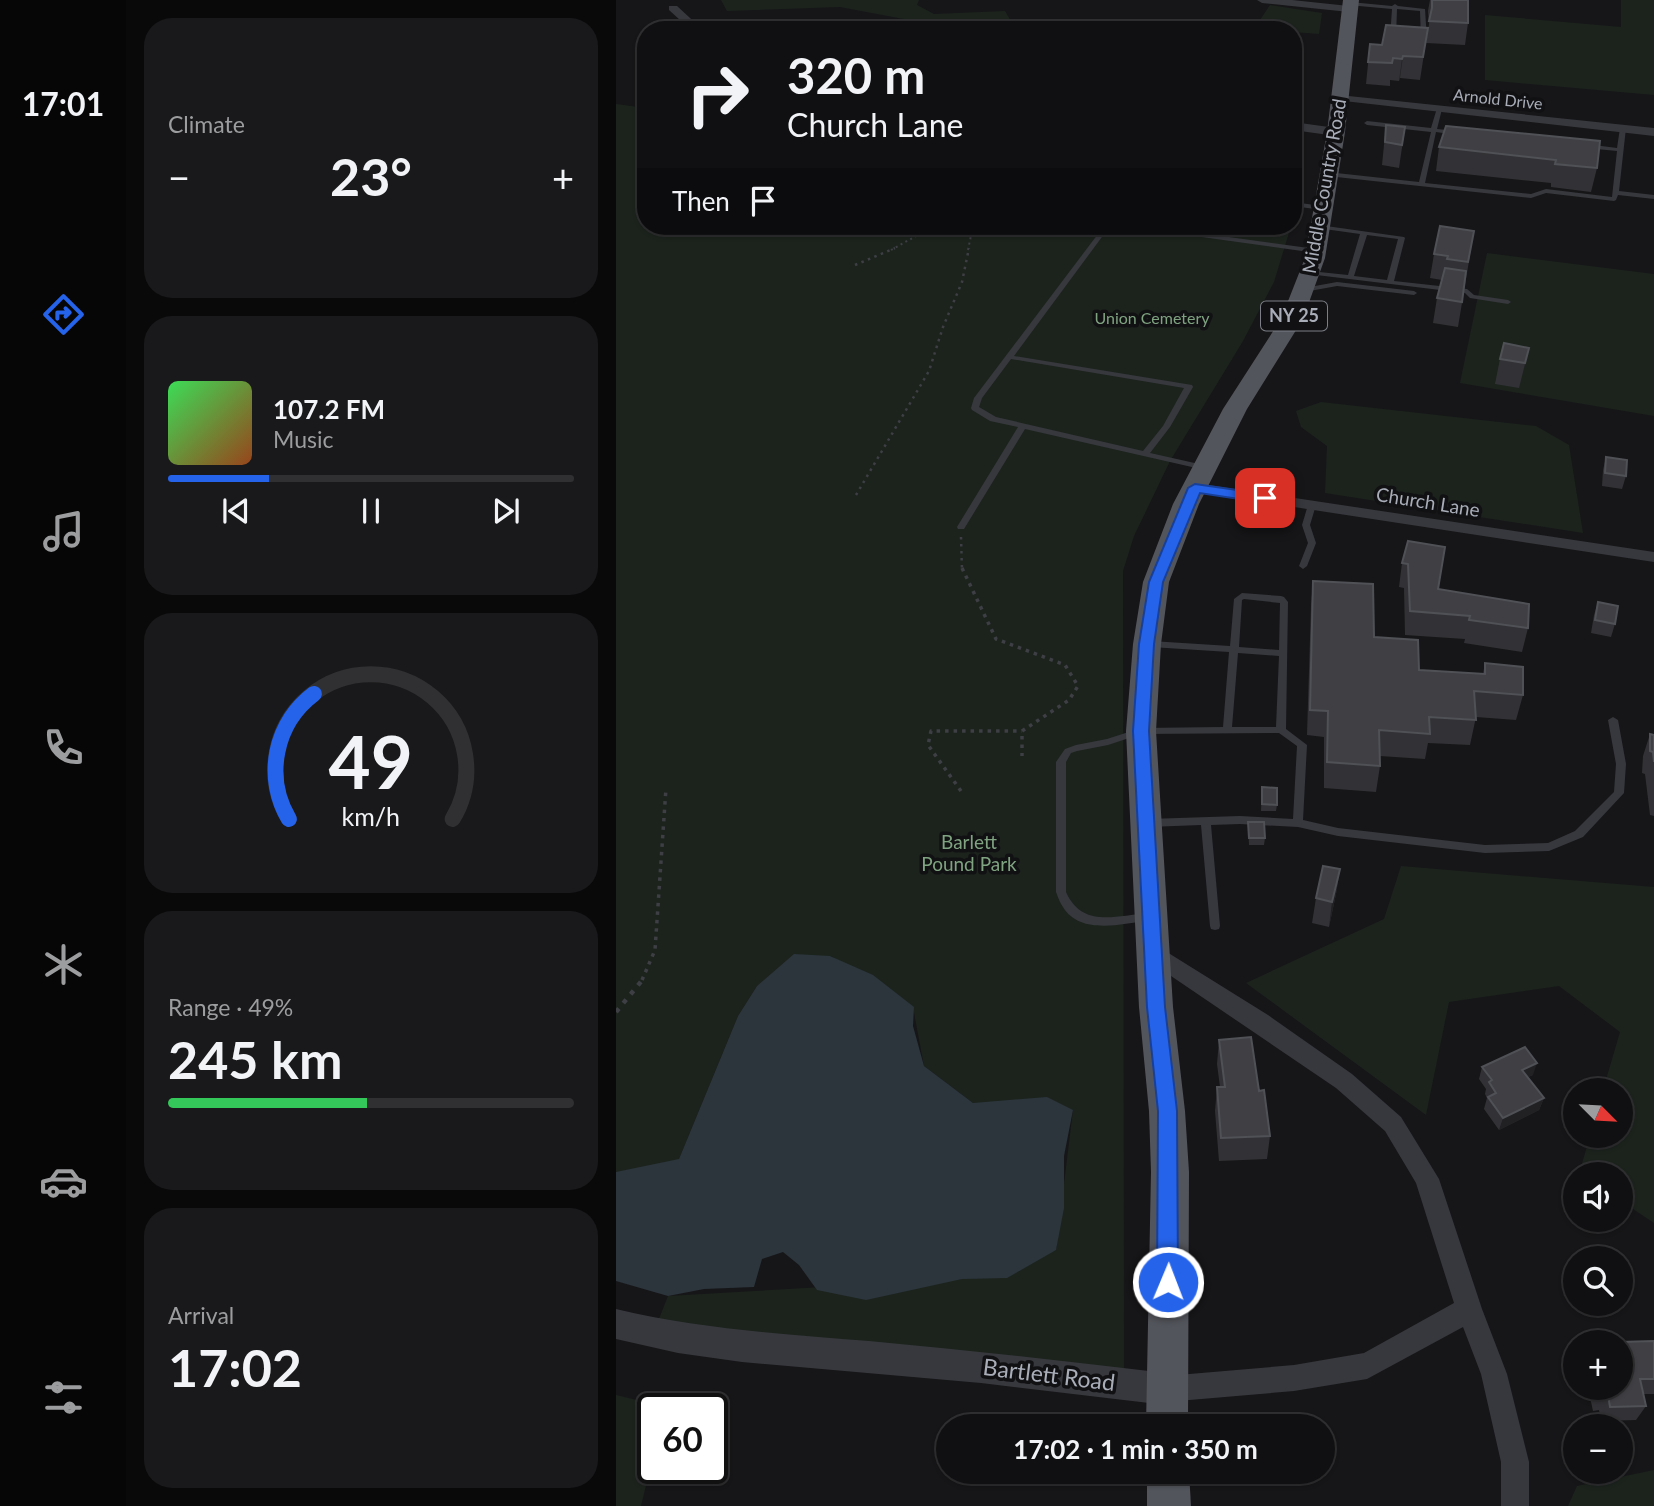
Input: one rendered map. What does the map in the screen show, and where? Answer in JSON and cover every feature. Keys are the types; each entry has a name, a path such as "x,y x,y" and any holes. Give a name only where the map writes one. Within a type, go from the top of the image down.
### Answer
{"main road":[{"name":"Middle Country Road","path":"1167,1408 1170,1172 1167,1111 1156,1007 1145,823 1141,731 1147,644 1156,582 1200,478 1236,409 1292,319 1307,282 1316,251 1336,132 1350,4"},
{"path":"1168,1484 1169,1506"}],"street":[{"path":"1262,0 1350,4"},
{"path":"673,8 688,21"},
{"name":"Arnold Drive","path":"1339,98 1654,132"},
{"path":"1302,127 1336,132"},
{"name":"Church Lane","path":"1200,478 1312,505 1654,557"},
{"path":"1153,935 1242,1013 1260,1022 1344,1081 1393,1124 1427,1179 1469,1309 1494,1374 1515,1462 1515,1506"},
{"name":"Bartlett Road","path":"616,1324 653,1334 760,1348 981,1367 1167,1408 1318,1372 1367,1366 1469,1309"}],"lane":[{"path":"1350,4 1415,7 1425,12 1424,43 1416,45"},
{"path":"1395,6 1392,35 1398,42"},
{"path":"1421,185 1439,109"},
{"path":"1367,123 1467,134"},
{"path":"1327,174 1531,196 1546,191 1614,199 1617,193 1616,175 1623,128"},
{"path":"1572,145 1620,150"},
{"path":"1617,193 1654,197"},
{"path":"1302,208 1364,233 1402,238 1390,282"},
{"path":"1351,276 1364,233"},
{"path":"1100,235 978,398 975,408 993,419 1145,454 1200,478"},
{"path":"1202,235 1316,251"},
{"path":"1307,282 1351,276 1467,291 1472,297 1508,302"},
{"path":"1307,282 1414,293"},
{"path":"1009,357 1189,387 1166,427 1145,454"},
{"path":"961,527 1023,426"},
{"path":"1303,566 1312,543 1306,525 1312,505"},
{"path":"1227,731 1238,599 1242,596 1281,599 1284,602 1281,730"},
{"path":"1147,644 1283,653"},
{"path":"1145,823 1298,823 1338,832 1485,849 1549,847 1579,834 1619,793 1621,764 1613,720"},
{"path":"1153,935 1105,921 1079,918 1070,911 1060,891 1061,762 1064,756 1076,748 1108,742 1141,731 1281,730 1303,745 1298,823"},
{"path":"1206,821 1215,926"}],"path":[{"path":"855,265 896,248 918,235"},
{"path":"856,495 929,371 943,327 962,282 970,235"},
{"path":"961,527 961,567 996,639 1065,665 1078,686 1069,700 1022,731 931,731 928,745 961,791"},
{"path":"1022,731 1022,756"},
{"path":"616,1013 645,977 655,950 666,789"}],"green space":[{"path":"721,0 919,0 917,5 934,14 1005,11 1011,21 914,21 840,7 727,11"},
{"path":"1621,0 1654,0 1654,95 1485,80 1485,15 1621,27"},
{"path":"1270,5 1322,13 1319,34 1302,33 1302,21 1259,21"},
{"path":"616,104 637,107 637,235 1288,235 1274,282 1243,341 1170,461 1134,536 1123,571 1124,1384 653,1334 668,1296 962,1279 1056,1250 1073,1110 973,1103 924,1066 913,1007 831,956 757,986 738,1016 679,1159 616,1278"},
{"path":"1487,253 1654,274 1654,416 1460,383"},
{"path":"1321,402 1536,426 1569,445 1583,533 1325,493 1327,446 1301,427 1296,411"},
{"path":"1401,866 1654,887 1654,1223 1633,1209 1633,1162 1582,1162 1587,1148 1633,1148 1633,1078 1607,1078 1620,1032 1559,986 1449,1002 1426,1115 1246,983 1384,919"},
{"path":"616,1395 637,1400 637,1484 646,1484 641,1506 616,1506"},
{"path":"1654,1470 1654,1506 1568,1506 1577,1486 1633,1484 1633,1474"}],"shaded area":[{"path":"794,954 830,956 873,975 914,1007 913,1026 924,1066 973,1103 1047,1097 1073,1110 1064,1156 1064,1208 1056,1250 1007,1278 962,1279 866,1300 817,1290 799,1265 783,1252 762,1259 754,1287 704,1289 668,1296 616,1281 616,1172 679,1159 738,1016 757,986"}],"building":[{"path":"1432,0 1468,0 1468,23 1429,21"},
{"path":"1386,25 1428,28 1423,57 1403,56 1402,59 1393,58 1392,63 1368,62 1370,44 1382,45"},
{"path":"1386,125 1405,127 1402,145 1385,142"},
{"path":"1446,126 1600,141 1597,168 1555,164 1556,160 1439,147"},
{"path":"1440,226 1474,231 1468,262 1434,254"},
{"path":"1445,268 1466,271 1462,302 1437,298"},
{"path":"1504,343 1529,348 1525,363 1500,359"},
{"path":"1606,457 1627,460 1626,476 1605,473"},
{"path":"1408,541 1445,547 1438,589 1529,604 1528,628 1469,620 1470,616 1410,611 1408,564 1402,563"},
{"path":"1313,581 1373,584 1374,637 1418,640 1419,670 1485,674 1485,663 1523,667 1523,695 1474,691 1476,720 1429,717 1430,734 1379,730 1380,766 1327,762 1328,711 1310,710"},
{"path":"1598,602 1618,606 1615,624 1595,620"},
{"path":"1650,734 1654,735 1654,762 1653,752 1650,751"},
{"path":"1262,787 1277,788 1277,805 1262,804"},
{"path":"1248,822 1264,822 1265,838 1249,838"},
{"path":"1323,866 1340,869 1332,902 1316,898"},
{"path":"1251,1037 1259,1091 1264,1090 1270,1136 1221,1138 1217,1087 1225,1087 1219,1040"},
{"path":"1525,1047 1537,1063 1522,1070 1544,1098 1503,1118 1488,1097 1496,1093 1489,1082 1492,1080 1482,1067"},
{"path":"1654,1341 1654,1379 1640,1379 1646,1406 1610,1407 1609,1400 1633,1400 1633,1342"}],"route":[{"path":"1168,1282 1170,1172 1167,1111 1156,1007 1141,731 1143,680 1151,608 1156,582 1186,504 1195,488 1265,498"}],"park label":[{"name":"Union Cemetery","path":"1152,318"},
{"name":"Barlett Pound Park","path":"969,853"}]}
